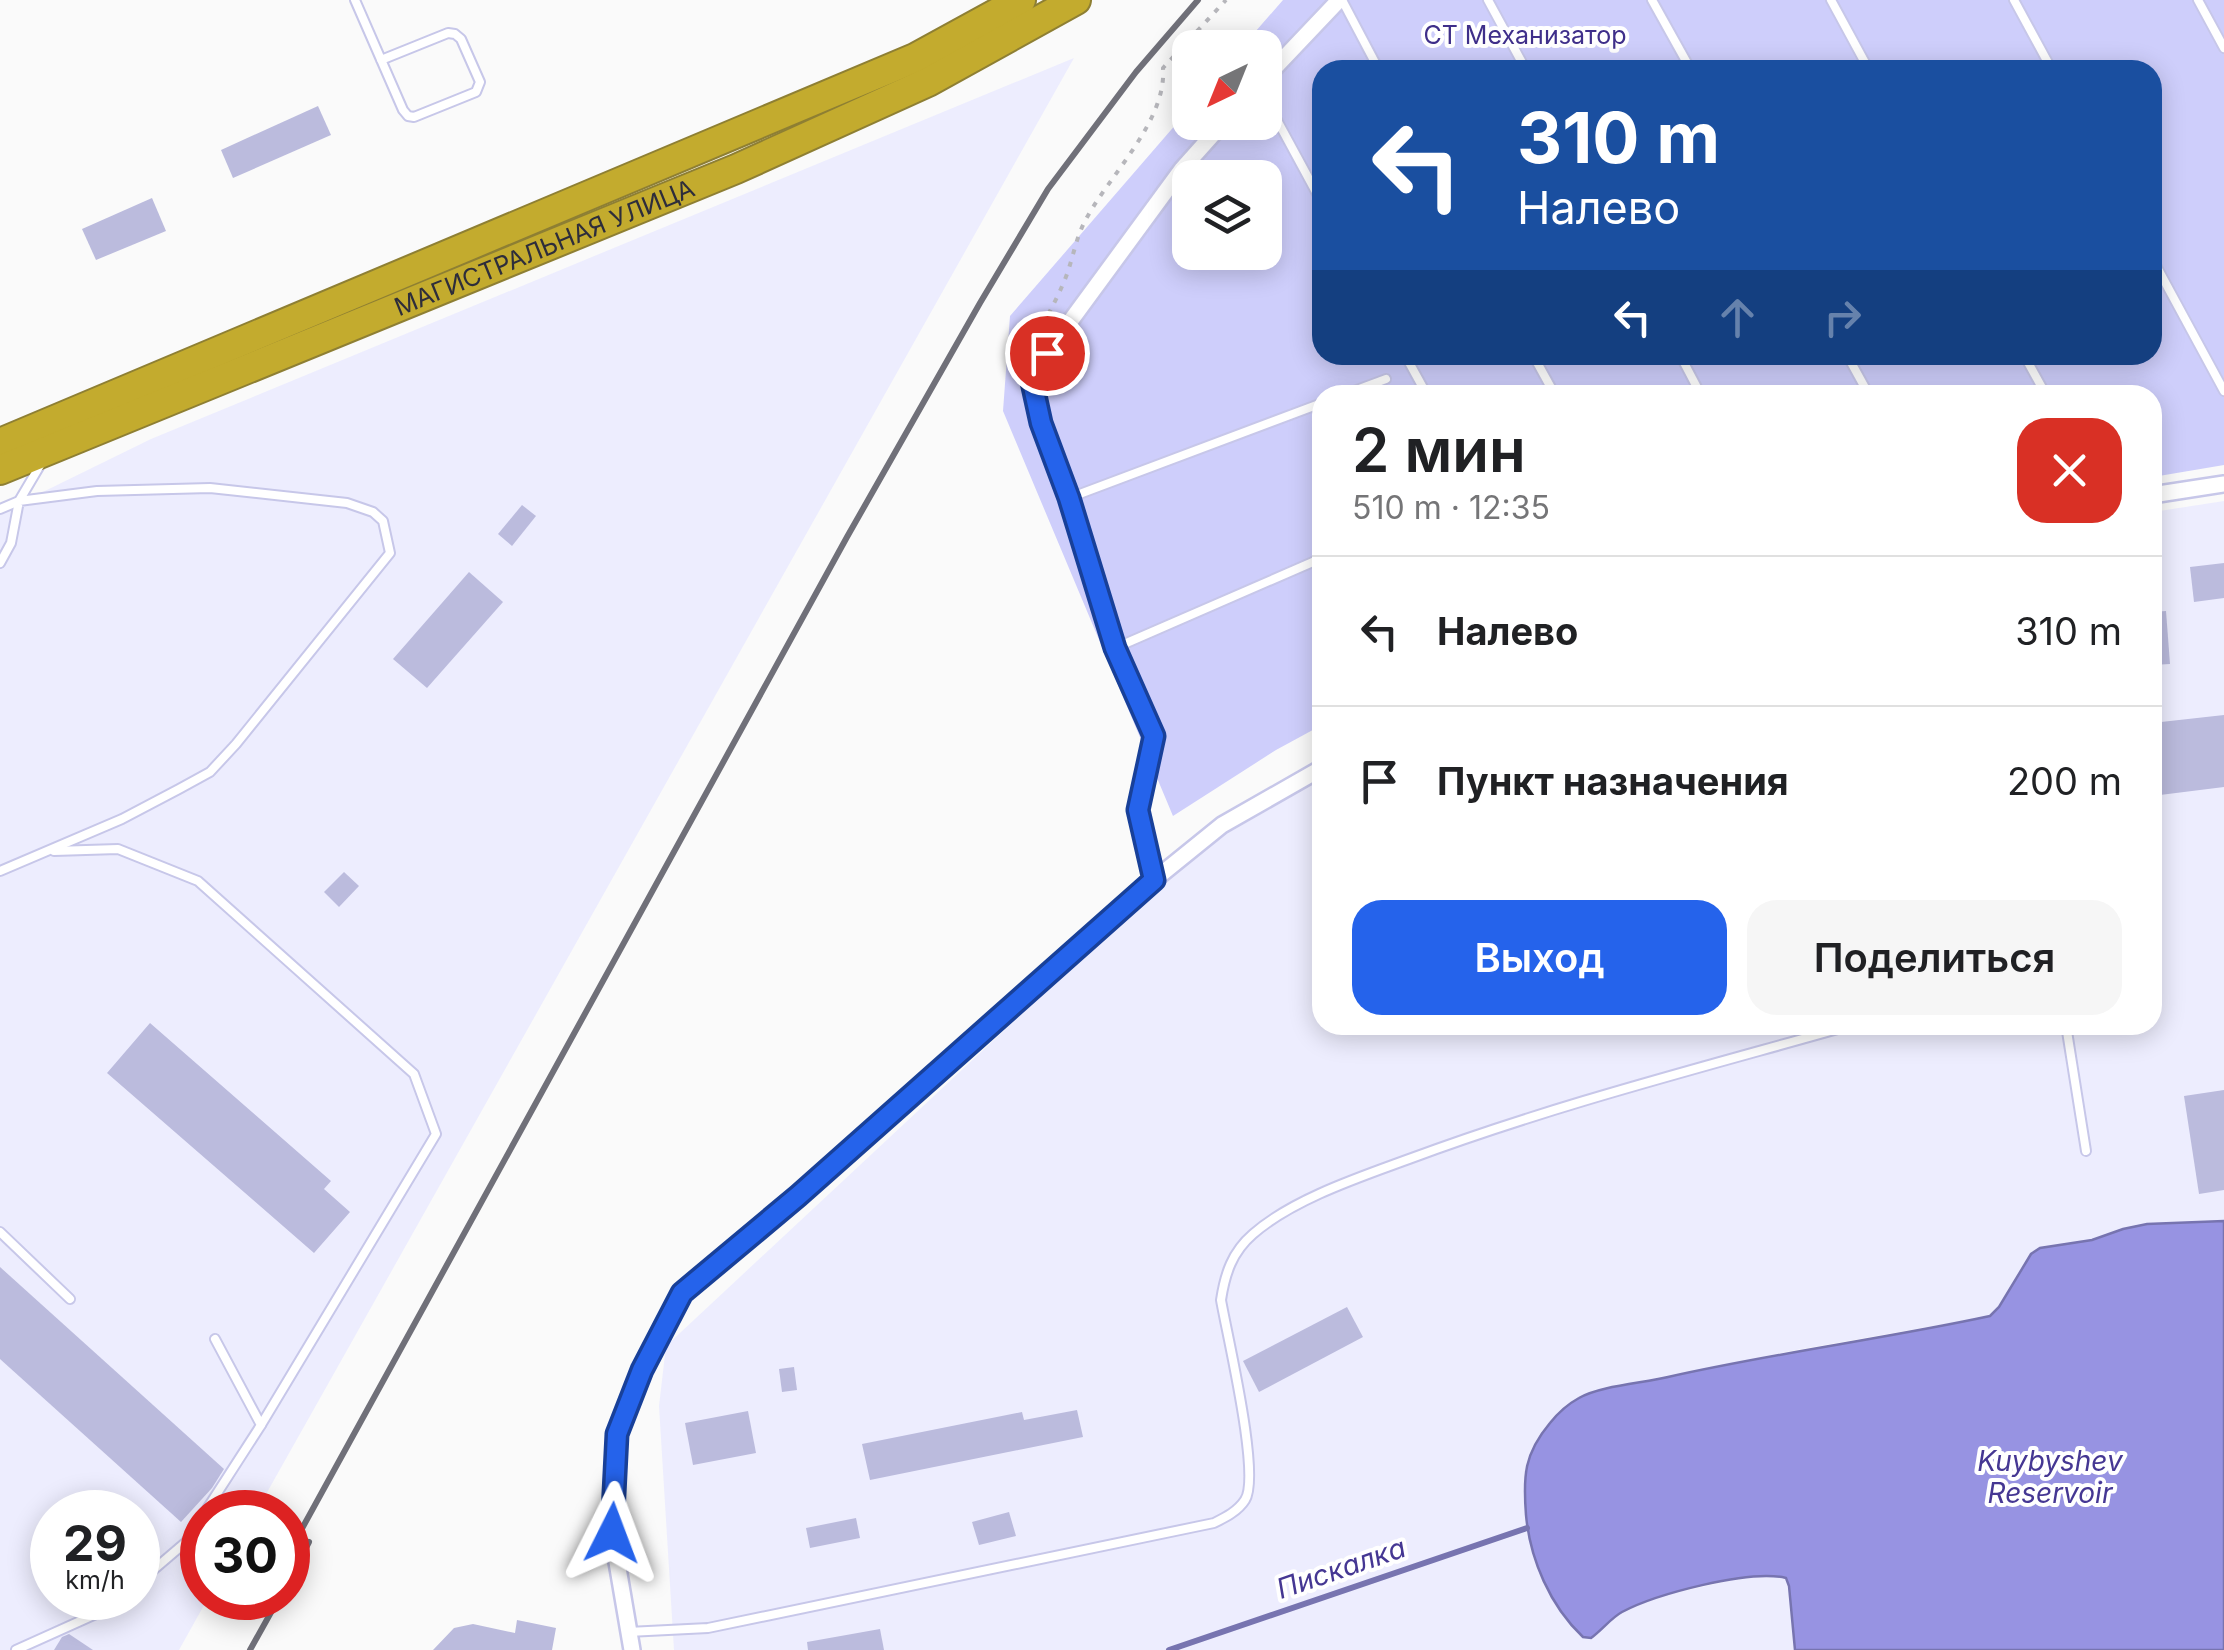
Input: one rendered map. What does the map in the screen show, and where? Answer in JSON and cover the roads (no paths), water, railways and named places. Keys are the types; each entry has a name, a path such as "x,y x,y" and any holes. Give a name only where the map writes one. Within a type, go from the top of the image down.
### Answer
{"highway":[{"name":"МАГИСТРАЛЬНАЯ УЛИЦА","path":"0,443 898,65 1021,0"},
{"name":"МАГИСТРАЛЬНАЯ УЛИЦА","path":"0,470 736,169 928,82 1076,0"}],"street":[{"path":"1282,60 1340,0"},
{"path":"1154,880 1138,810 1154,736 1115,648 1069,498 1041,423 1032,382 1047,353 1182,169 1208,140"},
{"path":"2162,493 2224,484"},
{"path":"632,1650 612,1533 617,1434 642,1370 682,1293 798,1196 1154,880 1222,825 1312,774"}],"lane":[{"path":"355,0 381,60 403,110 408,116 476,92 480,82 461,39 455,34 448,33 381,60"},
{"path":"1340,0 1374,60"},
{"path":"1488,0 1521,60"},
{"path":"1652,0 1685,60"},
{"path":"1830,0 1863,60"},
{"path":"2014,0 2047,60"},
{"path":"2198,0 2224,48"},
{"path":"1282,129 1312,185"},
{"path":"2162,276 2224,391"},
{"path":"1370,385 1386,379"},
{"path":"1069,498 1312,406"},
{"path":"0,563 11,543 20,501 49,449"},
{"path":"0,510 20,501 97,490 210,488 346,503 374,512 383,521 390,552 210,772 122,820 0,871"},
{"path":"1115,648 1312,562"},
{"path":"49,851 118,849 198,882 414,1074 436,1134 219,1490"},
{"path":"628,1632 708,1628 1214,1523 1231,1515 1247,1498 1251,1469 1221,1300 1234,1254 1252,1234 1346,1182 1464,1138 1816,1035"},
{"path":"2068,1035 2086,1151"},
{"path":"0,1232 70,1300"},
{"path":"215,1339 261,1425"},
{"path":"160,1564 180,1547"},
{"path":"16,1650 83,1620"}],"water":[{"name":"Kuybyshev Reservoir","path":"2224,1221 2224,1650 1795,1650 1789,1586 1786,1578 1770,1576 1727,1580 1657,1598 1622,1612 1591,1638 1583,1637 1571,1625 1552,1596 1537,1565 1528,1532 1525,1477 1541,1434 1579,1398 1609,1388 1990,1316 2031,1254 2040,1248 2092,1240 2147,1224"}],"waterway":[{"name":"Пискалка","path":"1169,1650 1527,1528"}],"railway":[{"path":"310,1514 847,537 980,303 1048,189 1136,72 1198,0"},
{"path":"250,1650 267,1620"}],"park label":[{"name":"СТ Механизатор","path":"1525,35"}]}
